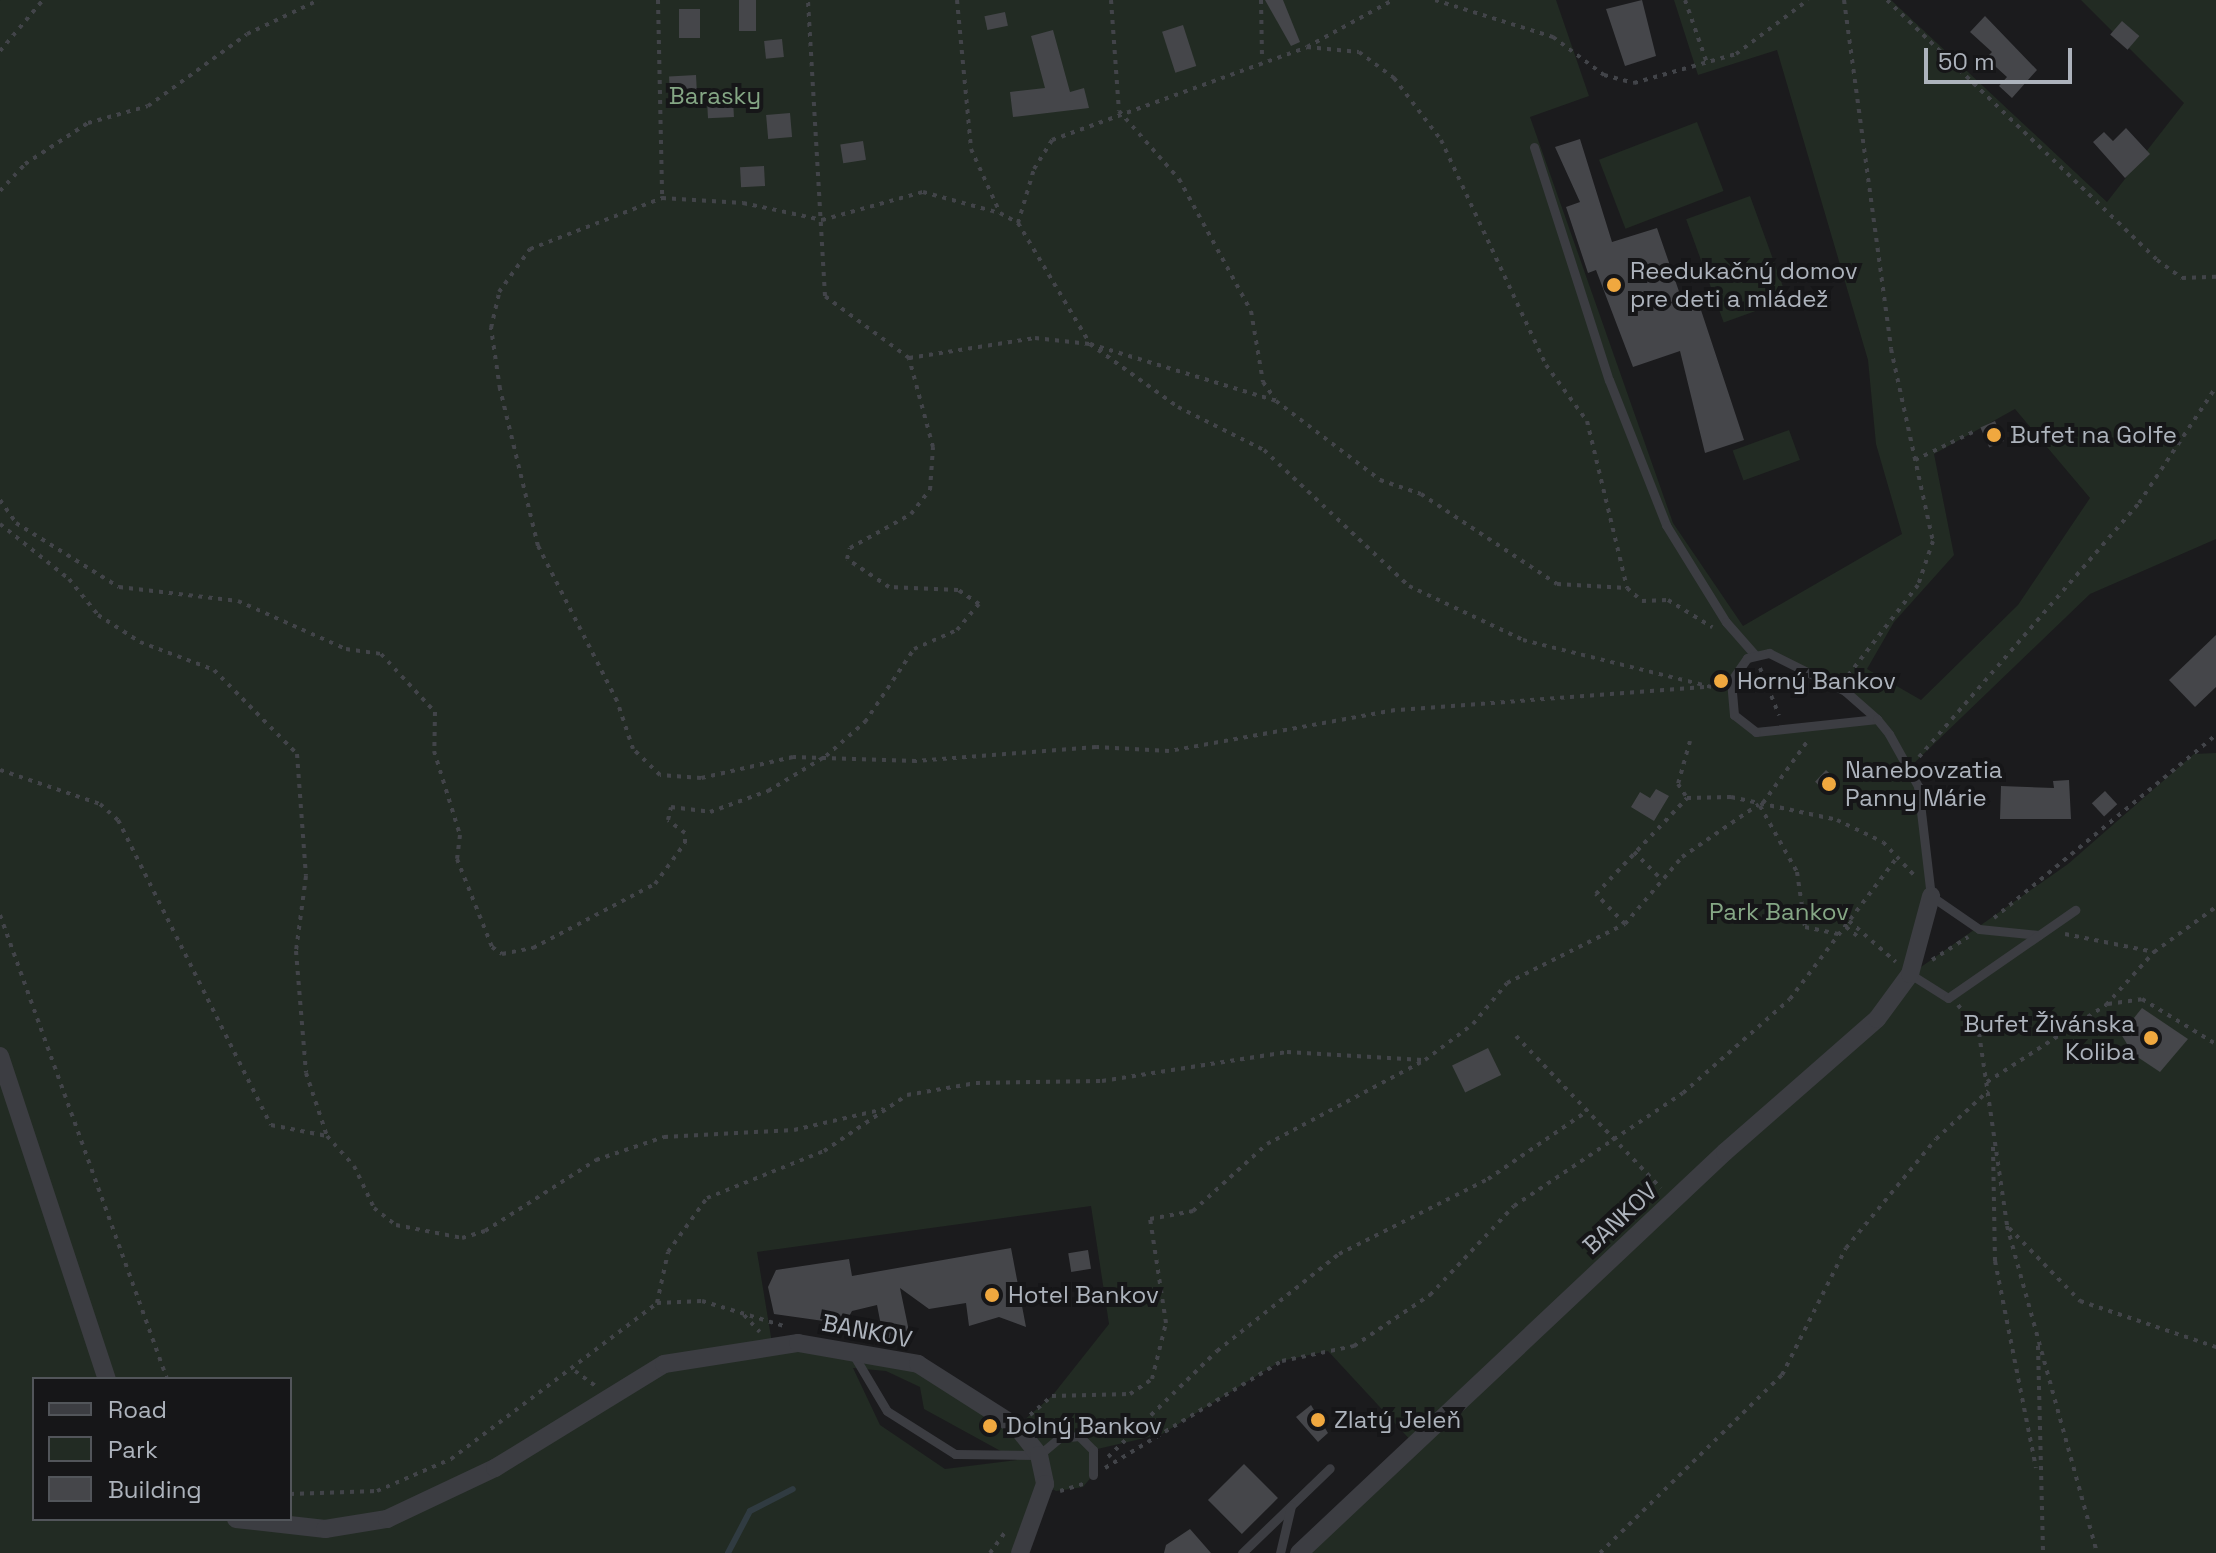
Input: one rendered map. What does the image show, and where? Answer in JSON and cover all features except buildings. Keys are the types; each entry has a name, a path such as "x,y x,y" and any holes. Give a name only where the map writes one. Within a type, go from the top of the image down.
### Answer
{"street":[{"name":"BANKOV","path":"1299,1553 1674,1201 1853,1043 1910,974 1931,896"},
{"path":"0,1056 106,1377"},
{"name":"BANKOV","path":"254,1521 325,1529 387,1519 495,1468 664,1364 772,1343 850,1347 935,1372 1017,1427 1039,1455 1045,1484"},
{"path":"1020,1553 1045,1484"}],"lane":[{"path":"1534,147 1609,380 1666,525 1734,632 1755,655 1786,658 1845,691 1877,719 1909,768 1925,805 1931,849 1931,896 1979,929 2039,935"},
{"path":"1755,655 1735,671 1729,691 1734,715 1747,729 1786,732 1877,719"},
{"path":"1910,974 1948,998 2075,910"},
{"path":"850,1347 887,1411 955,1454 1039,1455 1059,1438 1079,1436 1096,1463 1093,1475"},
{"path":"1242,1553 1330,1468"},
{"path":"1280,1553 1291,1506"}],"path":[{"path":"0,51 43,0"},
{"path":"0,191 25,164 88,123 148,106 247,34 319,0"},
{"path":"658,0 662,198"},
{"path":"0,500 16,523 119,587 238,601 346,649 381,654 435,712 434,751 460,835 457,859 492,947 502,954 533,948 655,884 685,843 685,833 668,820 671,807 710,812 768,791 826,756 865,722 914,649 957,630 979,604 958,590 889,587 847,559 850,548 911,514 935,475 909,358 825,296 808,0"},
{"path":"957,0 971,149 1000,213"},
{"path":"1111,0 1119,111 1179,179 1245,300 1263,382 1276,401 1380,480 1421,494 1557,584 1627,588"},
{"path":"1261,0 1262,58"},
{"path":"1018,223 1034,169 1052,140 1119,111 1262,58 1307,47 1393,0"},
{"path":"1435,0 1553,37 1617,82 1707,63 1747,48 1808,0"},
{"path":"1685,0 1707,63"},
{"path":"1844,0 1891,349 1929,513 1931,564 1848,669 1845,691"},
{"path":"1887,0 2157,260 2182,278 2216,277"},
{"path":"1307,47 1359,52 1394,78 1441,140 1546,365 1587,421 1627,588 1642,601 1668,600 1734,632"},
{"path":"1704,687 1395,710 1169,751 1096,747 916,761 826,756 676,779 642,764 538,546 500,389 491,328 499,292 530,249 662,198 743,203 822,220 923,192 1000,213 1018,223 1090,344 1178,407 1264,450 1409,586 1523,640 1729,691"},
{"path":"909,358 1035,338 1090,344 1276,401"},
{"path":"1909,768 2139,503 2216,387"},
{"path":"1915,460 1977,430"},
{"path":"0,524 69,579 98,615 140,642 214,670 297,754 306,876 296,951 306,1073 327,1136 354,1166 374,1208 396,1225 444,1240 485,1231 596,1160 664,1137 794,1130 884,1109"},
{"path":"1888,618 1894,622"},
{"path":"1755,655 1786,732"},
{"path":"1017,1427 1052,1396 1130,1394 1152,1379 1166,1323 1150,1219 1193,1211 1267,1144 1425,1060 1473,1024 1507,983 1625,924 1660,878 1761,804 1818,727"},
{"path":"1849,921 1910,974 1979,929 2068,864 2216,735"},
{"path":"1687,798 1678,784 1690,741"},
{"path":"0,770 100,804 118,820 271,1125 327,1136"},
{"path":"1045,1484 1069,1490 1282,1361 1354,1346 1381,1331 1449,1279 1514,1206 1683,1093 1790,999 1898,856 1862,830 1761,804 1687,798"},
{"path":"1625,924 1596,894 1687,798"},
{"path":"1761,804 1797,872 1805,927 1839,934"},
{"path":"1634,852 1660,878"},
{"path":"1987,1082 2106,1005 2154,952 2216,907"},
{"path":"0,915 166,1377"},
{"path":"1845,927 1857,936"},
{"path":"2039,935 2154,952"},
{"path":"1948,998 1979,1033 2007,1226 2097,1553"},
{"path":"2106,1005 2142,999 2216,1044"},
{"path":"1516,1036 1611,1140 1674,1201"},
{"path":"657,1303 668,1252 707,1198 824,1151 907,1095 976,1083 1102,1081 1287,1052 1425,1060"},
{"path":"1600,1553 1782,1375 1846,1248 1936,1139 1988,1091"},
{"path":"1096,1463 1217,1351 1339,1254 1488,1179 1586,1112"},
{"path":"1994,1138 1989,1191 1995,1261 2036,1468"},
{"path":"2007,1226 2059,1288 2080,1301 2216,1347"},
{"path":"292,1494 355,1495 413,1476 490,1436 657,1303 686,1299 743,1313 772,1343"},
{"path":"2038,1339 2036,1468 2043,1553"},
{"path":"575,1371 610,1396"}],"green space":[{"path":"0,0 1556,0 1589,96 1530,117 1673,523 1743,626 1902,534 1876,444 1868,360 1777,50 1698,75 1674,0 1891,0 2107,202 2184,103 2081,0 2216,0 2216,539 2090,594 1909,768 1925,805 1932,873 1911,974 2068,864 2194,754 2216,753 2216,1553 1299,1553 1415,1445 1328,1351 1281,1361 1162,1434 1093,1450 1093,1475 1083,1487 1056,1491 1045,1485 1020,1553 0,1553","holes":["2015,409 2090,498 2018,605 1921,700 1867,669 1894,622 1954,555 1934,454","1761,653 1845,691 1876,718 1747,729 1731,706 1735,671","1091,1206 1109,1324 1052,1396 1016,1427 893,1356 772,1343 757,1252","853,1368 886,1371 920,1387 924,1409 1017,1460 945,1469 880,1425"]},
{"path":"1697,122 1724,191 1625,229 1599,160"},
{"path":"1750,196 1788,299 1724,323 1686,219"},
{"path":"1789,430 1800,460 1744,481 1733,451"}],"waterway":[{"path":"728,1553 750,1511 793,1489"}],"place":[{"name":"Reedukačný domov pre deti a mládež","path":"1614,285"},
{"name":"Bufet na Golfe","path":"1994,435"},
{"name":"Horný Bankov","path":"1721,681"},
{"name":"Nanebovzatia Panny Márie","path":"1829,784"},
{"name":"Bufet Živánska Koliba","path":"2151,1038"},
{"name":"Hotel Bankov","path":"992,1295"},
{"name":"Zlatý Jeleň","path":"1318,1420"},
{"name":"Dolný Bankov","path":"990,1426"}],"park label":[{"name":"Barasky","path":"715,96"},
{"name":"Park Bankov","path":"1779,912"}]}
